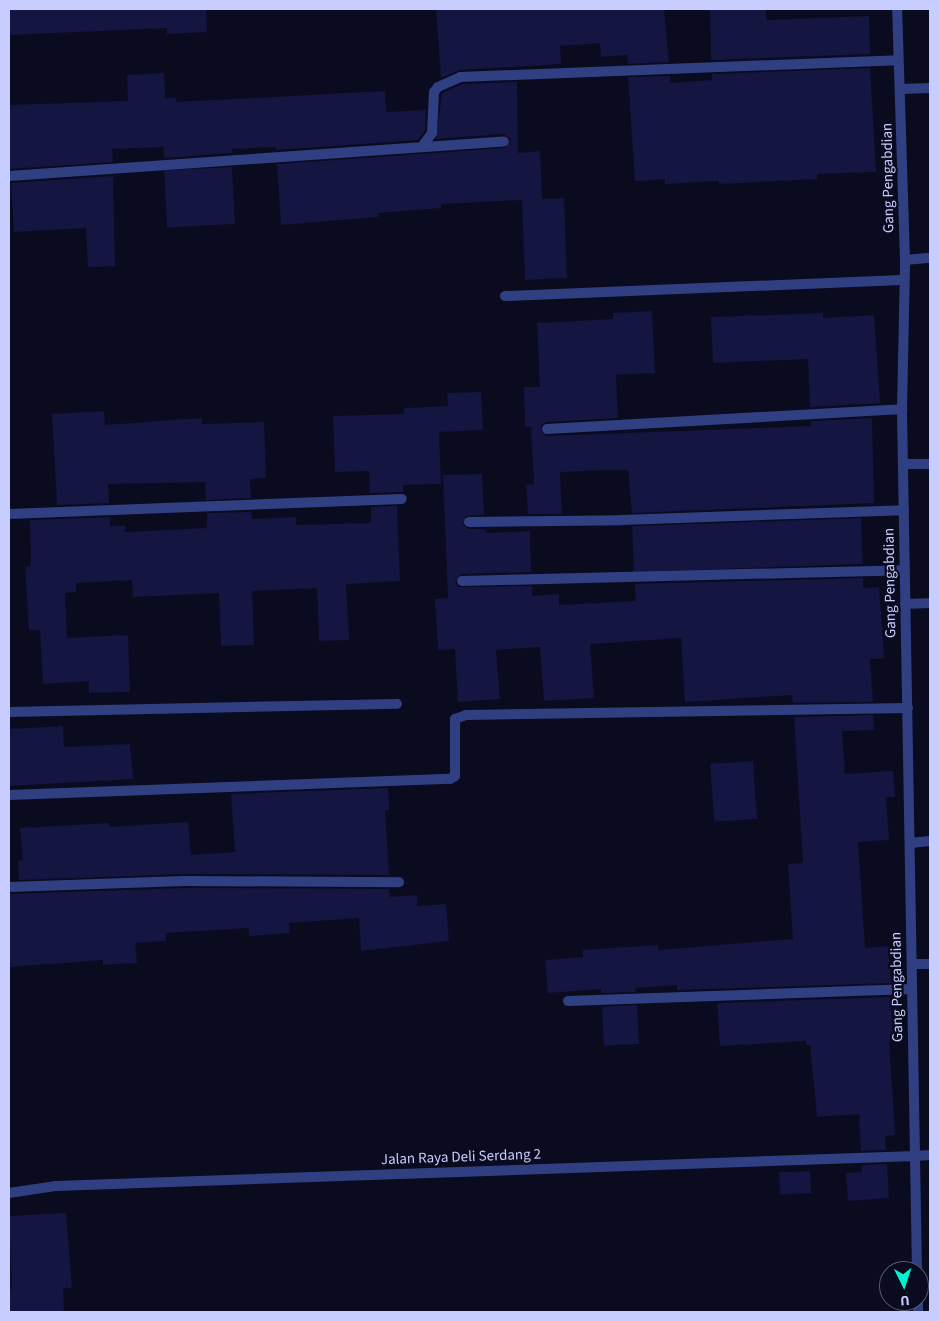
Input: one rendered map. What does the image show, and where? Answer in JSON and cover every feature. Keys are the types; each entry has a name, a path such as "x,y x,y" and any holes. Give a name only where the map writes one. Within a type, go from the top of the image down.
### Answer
{"street":[{"name":"Gang Pengabdian","path":"897,9 905,260 902,280 902,409 917,1261"},
{"path":"424,144 432,133 434,92 438,87 460,77 898,60"},
{"path":"901,89 930,88"},
{"path":"9,176 424,144 504,141"},
{"path":"905,260 930,258"},
{"path":"505,296 902,280"},
{"path":"547,429 902,409"},
{"path":"903,464 930,464"},
{"path":"9,514 402,499"},
{"path":"469,522 622,520 904,510"},
{"path":"462,581 905,570"},
{"path":"905,604 930,603"},
{"path":"9,712 397,704"},
{"path":"9,795 450,779 455,776 454,720 466,715 908,708"},
{"path":"910,843 930,841"},
{"path":"9,887 184,881 399,882"},
{"path":"912,964 930,964"},
{"path":"568,1001 912,989"},
{"name":"Jalan Raya Deli Serdang 2","path":"9,1193 56,1186 930,1156"}],"building":[{"path":"9,9 206,9 207,32 167,34 167,28 9,35"},
{"path":"436,9 664,9 669,62 628,64 627,55 601,57 600,43 560,46 561,64 460,70 441,78"},
{"path":"710,9 766,9 766,20 869,16 870,54 711,60"},
{"path":"870,68 876,172 817,174 817,179 719,184 719,181 665,184 665,179 635,181 628,77 670,76 670,83 712,80 712,74"},
{"path":"164,73 165,98 176,98 176,102 385,91 386,112 426,110 425,131 418,140 276,150 276,147 232,149 232,153 164,158 163,147 112,149 113,162 10,169 9,105 128,101 127,75"},
{"path":"517,82 518,153 540,151 542,199 564,198 567,278 525,280 522,200 441,204 441,208 378,213 378,217 281,225 277,164 505,148 511,140 504,134 436,139 442,93 462,84"},
{"path":"232,167 235,224 167,227 164,171"},
{"path":"113,176 115,266 88,267 86,228 14,232 11,183"},
{"path":"652,311 655,373 616,375 618,418 546,422 541,426 542,433 547,436 811,426 811,421 872,418 874,503 632,513 628,470 611,470 560,472 562,514 528,514 526,485 534,484 531,427 525,427 524,387 540,387 537,323 613,319 613,313"},
{"path":"823,313 823,318 874,315 880,403 810,407 808,359 713,363 711,317"},
{"path":"481,392 483,430 439,432 441,484 403,485 403,492 370,493 369,471 335,472 333,416 404,414 404,408 448,406 447,393"},
{"path":"104,411 105,425 202,418 202,424 264,422 266,478 250,479 251,498 206,500 205,482 108,484 109,503 57,505 52,414"},
{"path":"482,474 484,515 466,516 463,525 469,529 484,529 488,533 530,531 531,572 461,574 455,581 458,587 532,586 532,596 559,594 559,605 636,601 635,584 863,578 863,588 879,587 884,658 870,659 873,702 793,703 792,695 685,702 681,638 590,644 594,698 544,701 540,647 496,650 500,699 458,702 455,649 438,650 435,599 448,598 443,475"},
{"path":"397,506 400,581 346,584 349,640 319,641 317,588 252,591 254,645 221,646 219,593 133,597 132,580 76,583 76,592 65,593 67,638 128,635 130,692 89,693 89,681 43,684 40,630 29,630 25,567 31,566 30,520 110,517 110,526 125,526 125,532 207,528 207,513 251,512 252,519 296,517 296,525 371,523 371,507"},
{"path":"861,518 863,564 634,572 632,526"},
{"path":"873,715 874,730 842,731 845,774 893,771 895,797 886,797 889,840 858,842 865,948 888,946 891,983 677,990 677,985 635,988 636,992 601,993 601,989 548,993 545,960 583,957 583,950 658,945 658,950 793,939 788,864 803,863 794,717"},
{"path":"63,726 64,747 130,744 133,779 9,786 9,729"},
{"path":"753,761 757,819 714,822 710,764"},
{"path":"388,788 389,810 385,810 389,875 184,874 19,880 18,861 23,860 20,828 109,823 109,827 188,822 191,855 235,852 231,794"},
{"path":"184,888 389,889 390,897 417,895 417,906 446,904 449,941 361,951 359,918 289,923 290,933 249,936 249,928 166,933 166,941 135,943 137,963 103,965 103,960 9,967 9,894"},
{"path":"890,997 893,1039 889,1039 895,1135 885,1136 886,1150 861,1151 859,1114 817,1117 810,1045 806,1045 806,1041 720,1046 717,1003"},
{"path":"637,1005 639,1044 604,1046 602,1007"},
{"path":"887,1164 889,1198 848,1201 846,1173 862,1172 862,1165"},
{"path":"810,1171 811,1193 780,1195 779,1173"},
{"path":"66,1213 72,1288 63,1288 64,1312 9,1312 9,1289 12,1289 9,1216"}]}
